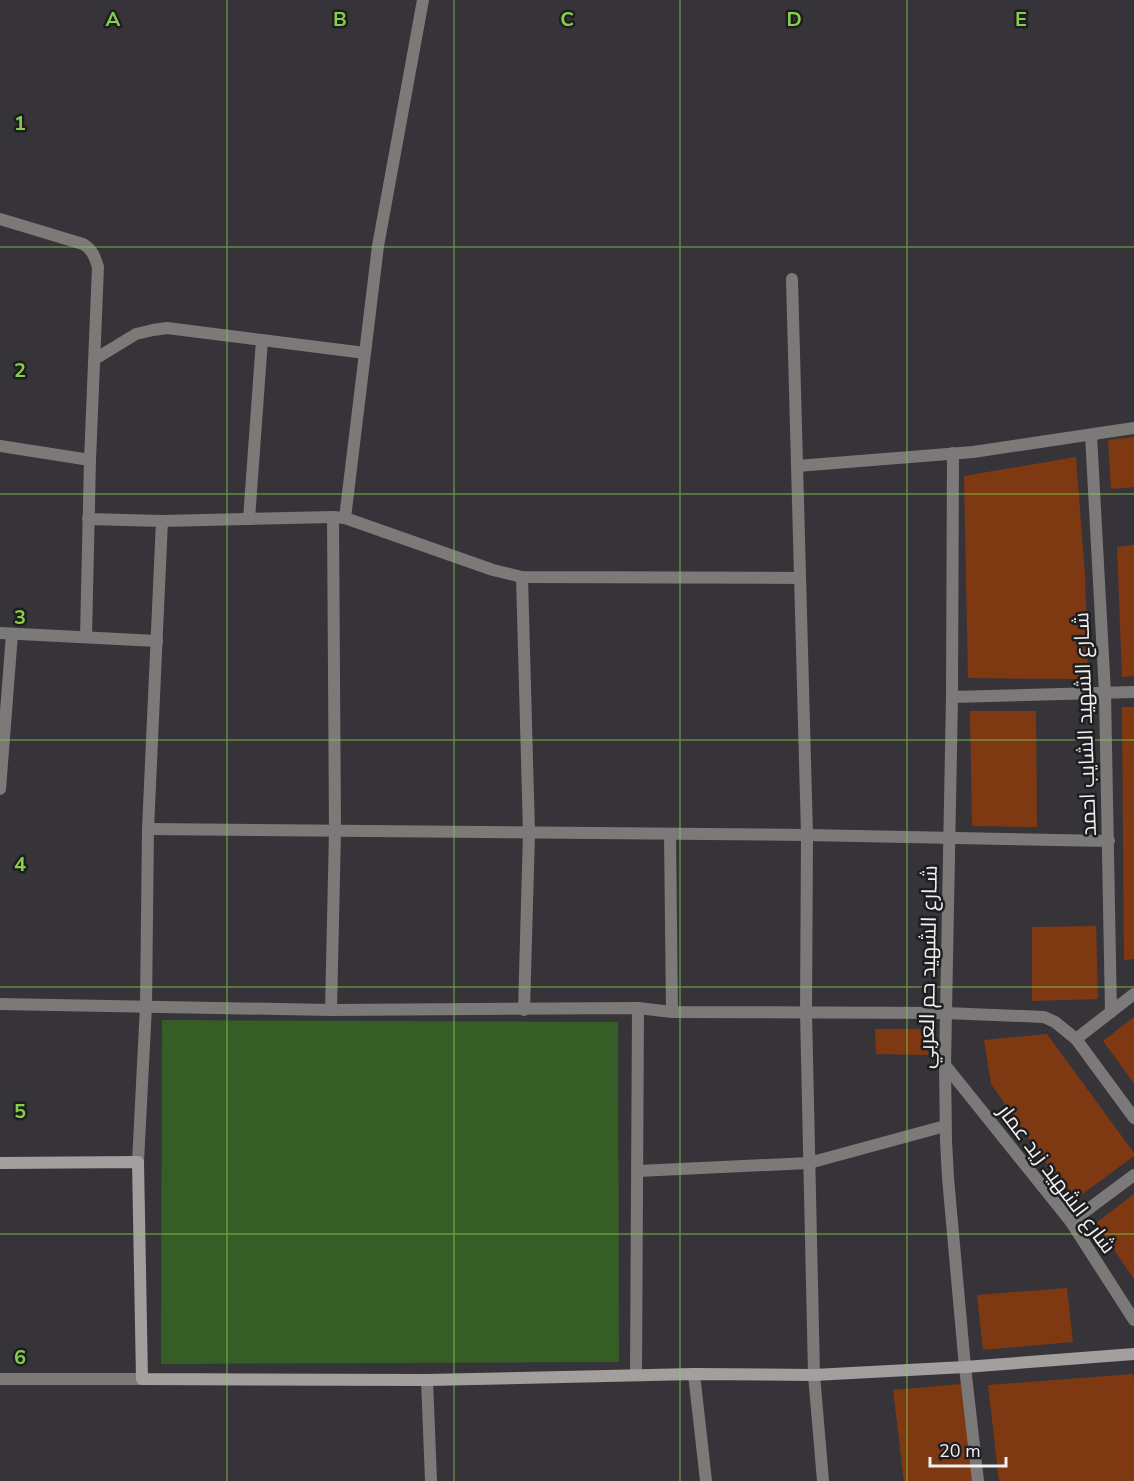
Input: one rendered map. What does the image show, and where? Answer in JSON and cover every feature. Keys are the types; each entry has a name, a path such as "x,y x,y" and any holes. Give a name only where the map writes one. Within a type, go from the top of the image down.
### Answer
{"street":[{"path":"331,1010 339,518 365,352 378,246 423,0"},
{"path":"0,219 83,244 89,248 98,267 88,519 86,637"},
{"path":"792,279 807,835 806,1012 814,1375 823,1481"},
{"path":"95,359 136,334 167,328 365,352"},
{"path":"249,519 262,340"},
{"path":"797,466 972,452 1134,428"},
{"name":"شـارع الشهيد الشايب احمد","path":"1091,435 1105,693 1112,1012"},
{"path":"0,446 90,460"},
{"name":"شـارع الشهيد حم العربي","path":"952,453 952,697 945,1126 965,1367 978,1481"},
{"path":"88,519 162,521 339,518 493,570 522,577 800,578"},
{"path":"142,1380 138,1162 146,1006 148,829 162,521"},
{"path":"522,577 529,833 524,1010"},
{"path":"0,789 6,634 157,641"},
{"path":"952,697 1134,692"},
{"path":"148,829 807,835 1109,841"},
{"path":"670,834 672,1012"},
{"path":"1076,1039 1134,994"},
{"path":"0,1004 331,1010 638,1008 672,1012 946,1013 1044,1017 1055,1022 1076,1039 1134,1118"},
{"path":"636,1375 638,1008"},
{"name":"شارع الشهيد زيد عمار","path":"945,1065 1071,1222 1134,1320"},
{"path":"638,1172 809,1163 945,1126"},
{"path":"0,1163 138,1162"},
{"path":"1071,1222 1134,1175"},
{"path":"0,1379 427,1380 694,1374 814,1375 965,1367 1134,1354"},
{"path":"694,1374 706,1481"},
{"path":"427,1380 431,1481"}],"green space":[{"path":"162,1020 618,1022 619,1362 161,1364"}],"building":[{"path":"1134,437 1134,487 1111,489 1108,440"},
{"path":"1076,457 1085,575 1088,679 968,678 964,476"},
{"path":"1134,545 1134,676 1122,677 1117,547"},
{"path":"1122,707 1134,707 1134,959 1124,960"},
{"path":"970,711 1036,711 1037,827 972,826"},
{"path":"1096,926 1098,999 1032,1001 1032,927"},
{"path":"1134,1017 1134,1083 1103,1041"},
{"path":"875,1029 928,1029 928,1055 876,1054"},
{"path":"1047,1034 1134,1153 1134,1156 1073,1201 991,1084 984,1040"},
{"path":"1134,1194 1134,1279 1096,1223"},
{"path":"1067,1288 1073,1342 983,1350 977,1295"},
{"path":"1133,1374 1134,1481 999,1481 988,1385"},
{"path":"961,1384 974,1481 904,1481 893,1390"}]}
